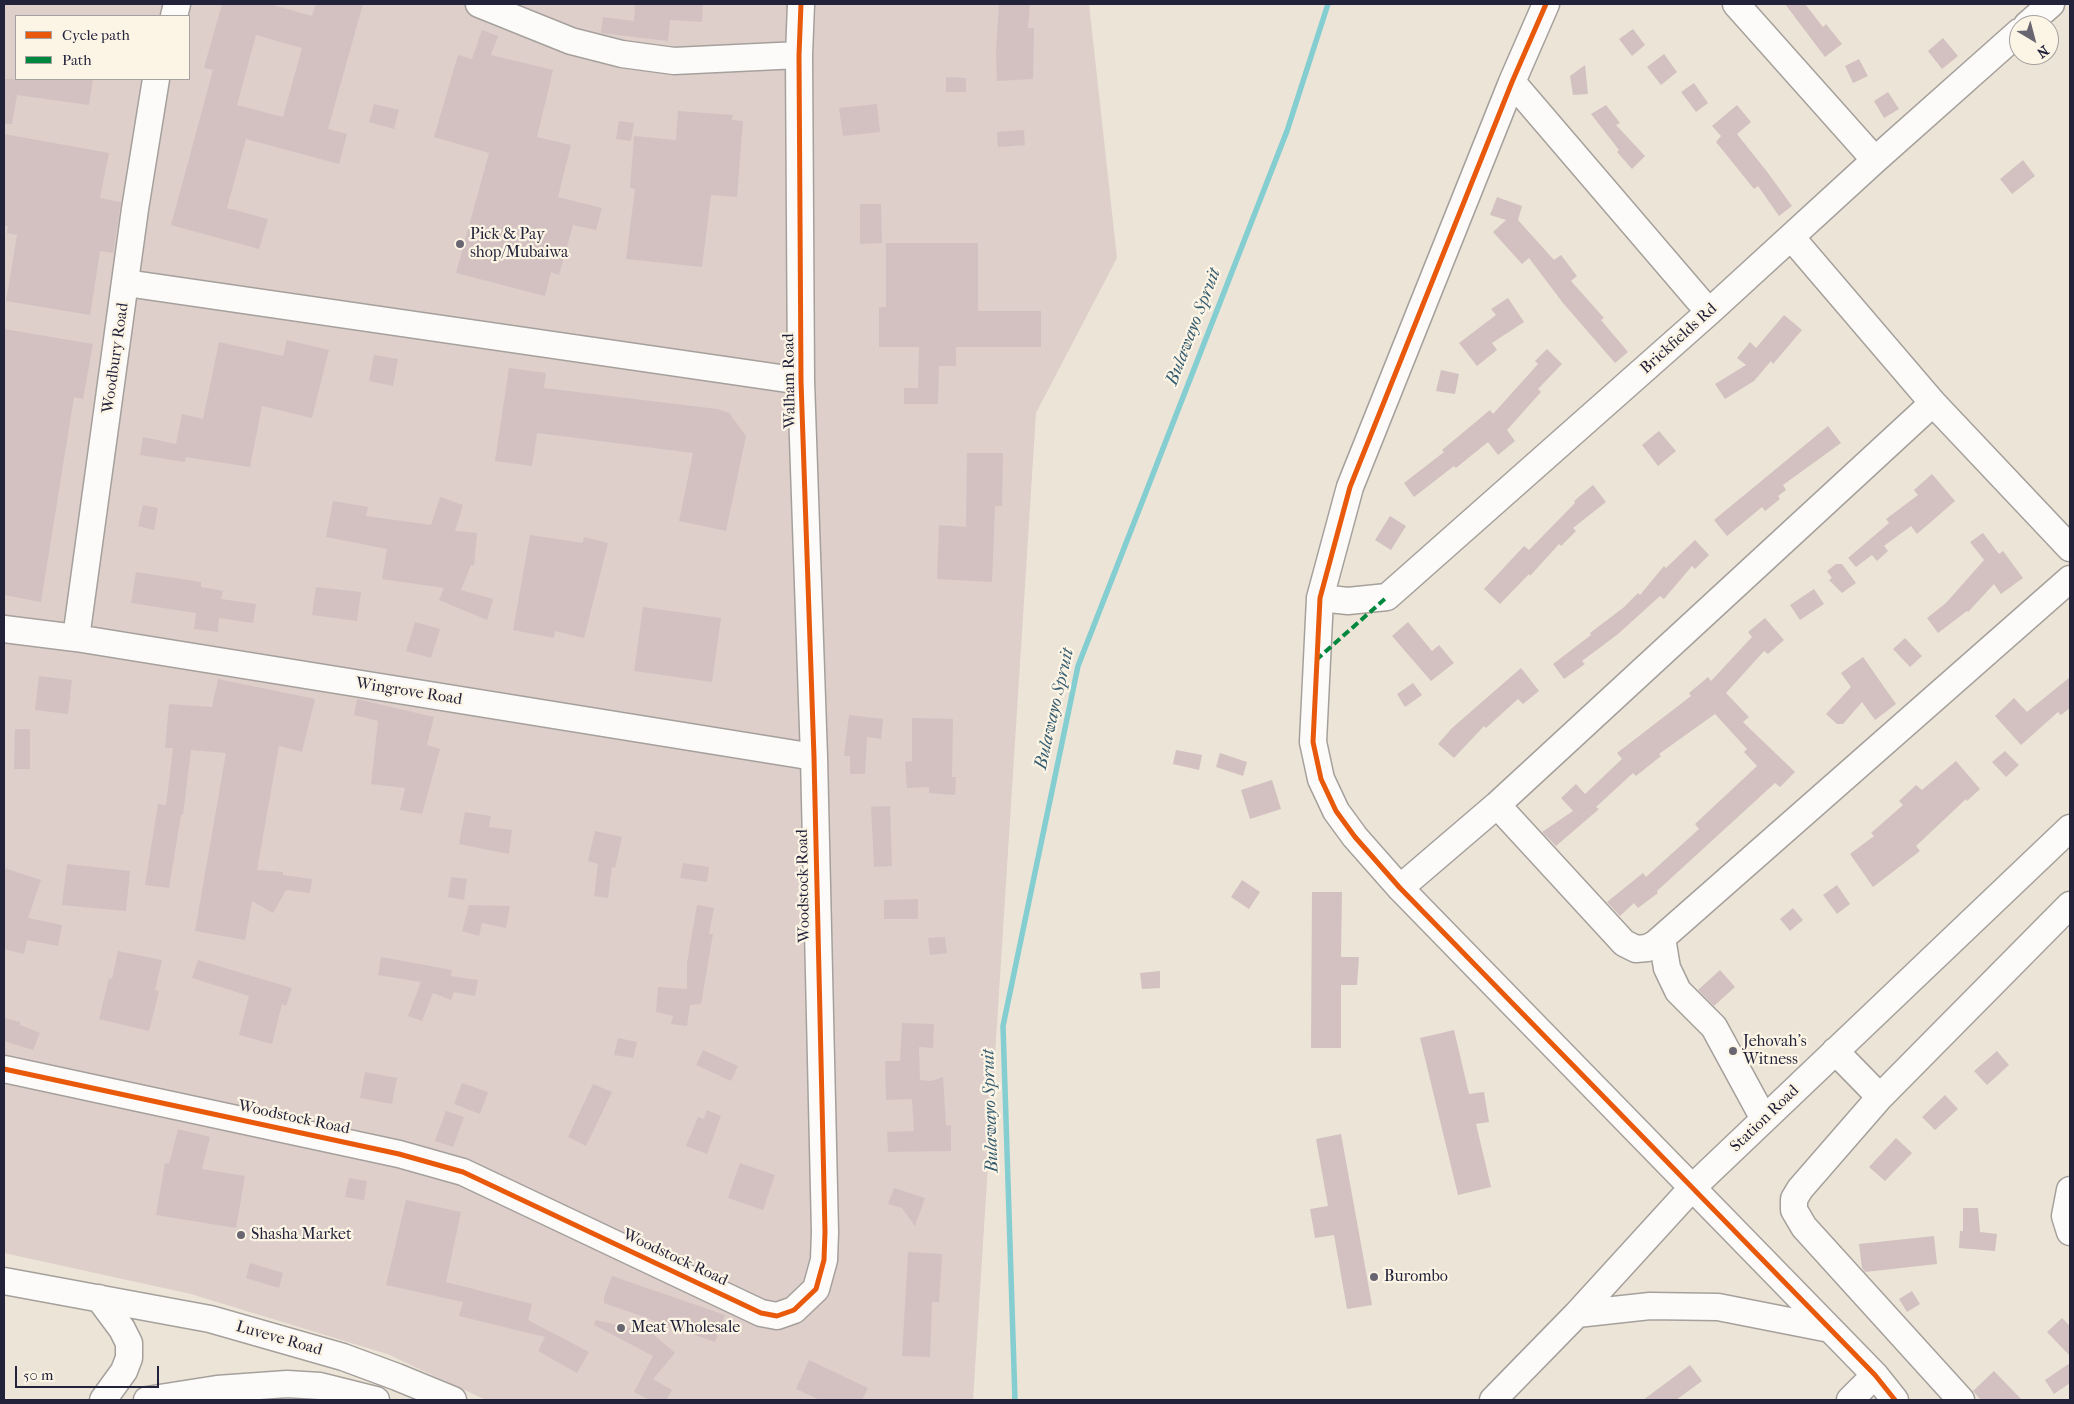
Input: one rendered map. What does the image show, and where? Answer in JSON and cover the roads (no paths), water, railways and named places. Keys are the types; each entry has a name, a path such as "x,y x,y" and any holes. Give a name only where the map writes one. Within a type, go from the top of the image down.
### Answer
{"street":[{"path":"478,4 571,41 622,54 674,61 799,55"},
{"name":"Walham Road","path":"801,4 799,55 801,381 814,757"},
{"path":"1546,4 1512,82 1350,487 1320,598 1313,742 1321,780 1336,811 1355,837 1400,888 1875,1375 1895,1400"},
{"path":"1736,4 1875,160"},
{"name":"Brickfields Rd","path":"1320,598 1348,601 1387,597 1709,312 2009,41"},
{"name":"Woodbury Road","path":"76,638 135,209 156,80"},
{"path":"1512,82 1709,312"},
{"path":"1791,236 1933,403 2070,548"},
{"path":"126,283 801,381"},
{"path":"1400,888 1497,805 1933,403"},
{"path":"1497,805 1624,943 1636,948 1647,948 1662,938 2070,579"},
{"name":"Wingrove Road","path":"4,629 76,638 814,757"},
{"name":"Woodstock Road","path":"4,1069 399,1154 463,1172 762,1313 777,1316 794,1310 816,1289 824,1260 825,1232 814,757"},
{"name":"Station Road","path":"1493,1400 1577,1314 1692,1188 2070,828"},
{"path":"1961,1400 1804,1227 1794,1210 1794,1199 1800,1189 1880,1097 2070,905"},
{"path":"1662,938 1667,968 1678,991 1714,1027 1764,1119"},
{"path":"1835,1051 1880,1097"},
{"path":"2070,1190 2065,1216 2070,1232"},
{"name":"Luveve Road","path":"4,1281 210,1320 370,1366 453,1400"},
{"path":"98,1298 122,1329 129,1343 129,1358 124,1371 103,1400"},
{"path":"1577,1314 1650,1306 1718,1307 1830,1329"},
{"path":"1850,1400 1875,1375"},
{"path":"147,1400 218,1395 287,1384 320,1386 376,1400"}],"waterway":[{"name":"Bulawayo Spruit","path":"1015,1400 1003,1026 1078,666 1287,131 1328,4"}],"place":[{"name":"Pick & Pay shop/Mubaiwa","path":"460,244"},
{"name":"Jehovah's Witness","path":"1733,1051"},
{"name":"Shasha Market","path":"241,1235"},
{"name":"Burombo","path":"1374,1277"},
{"name":"Meat Wholesale","path":"621,1328"}]}
